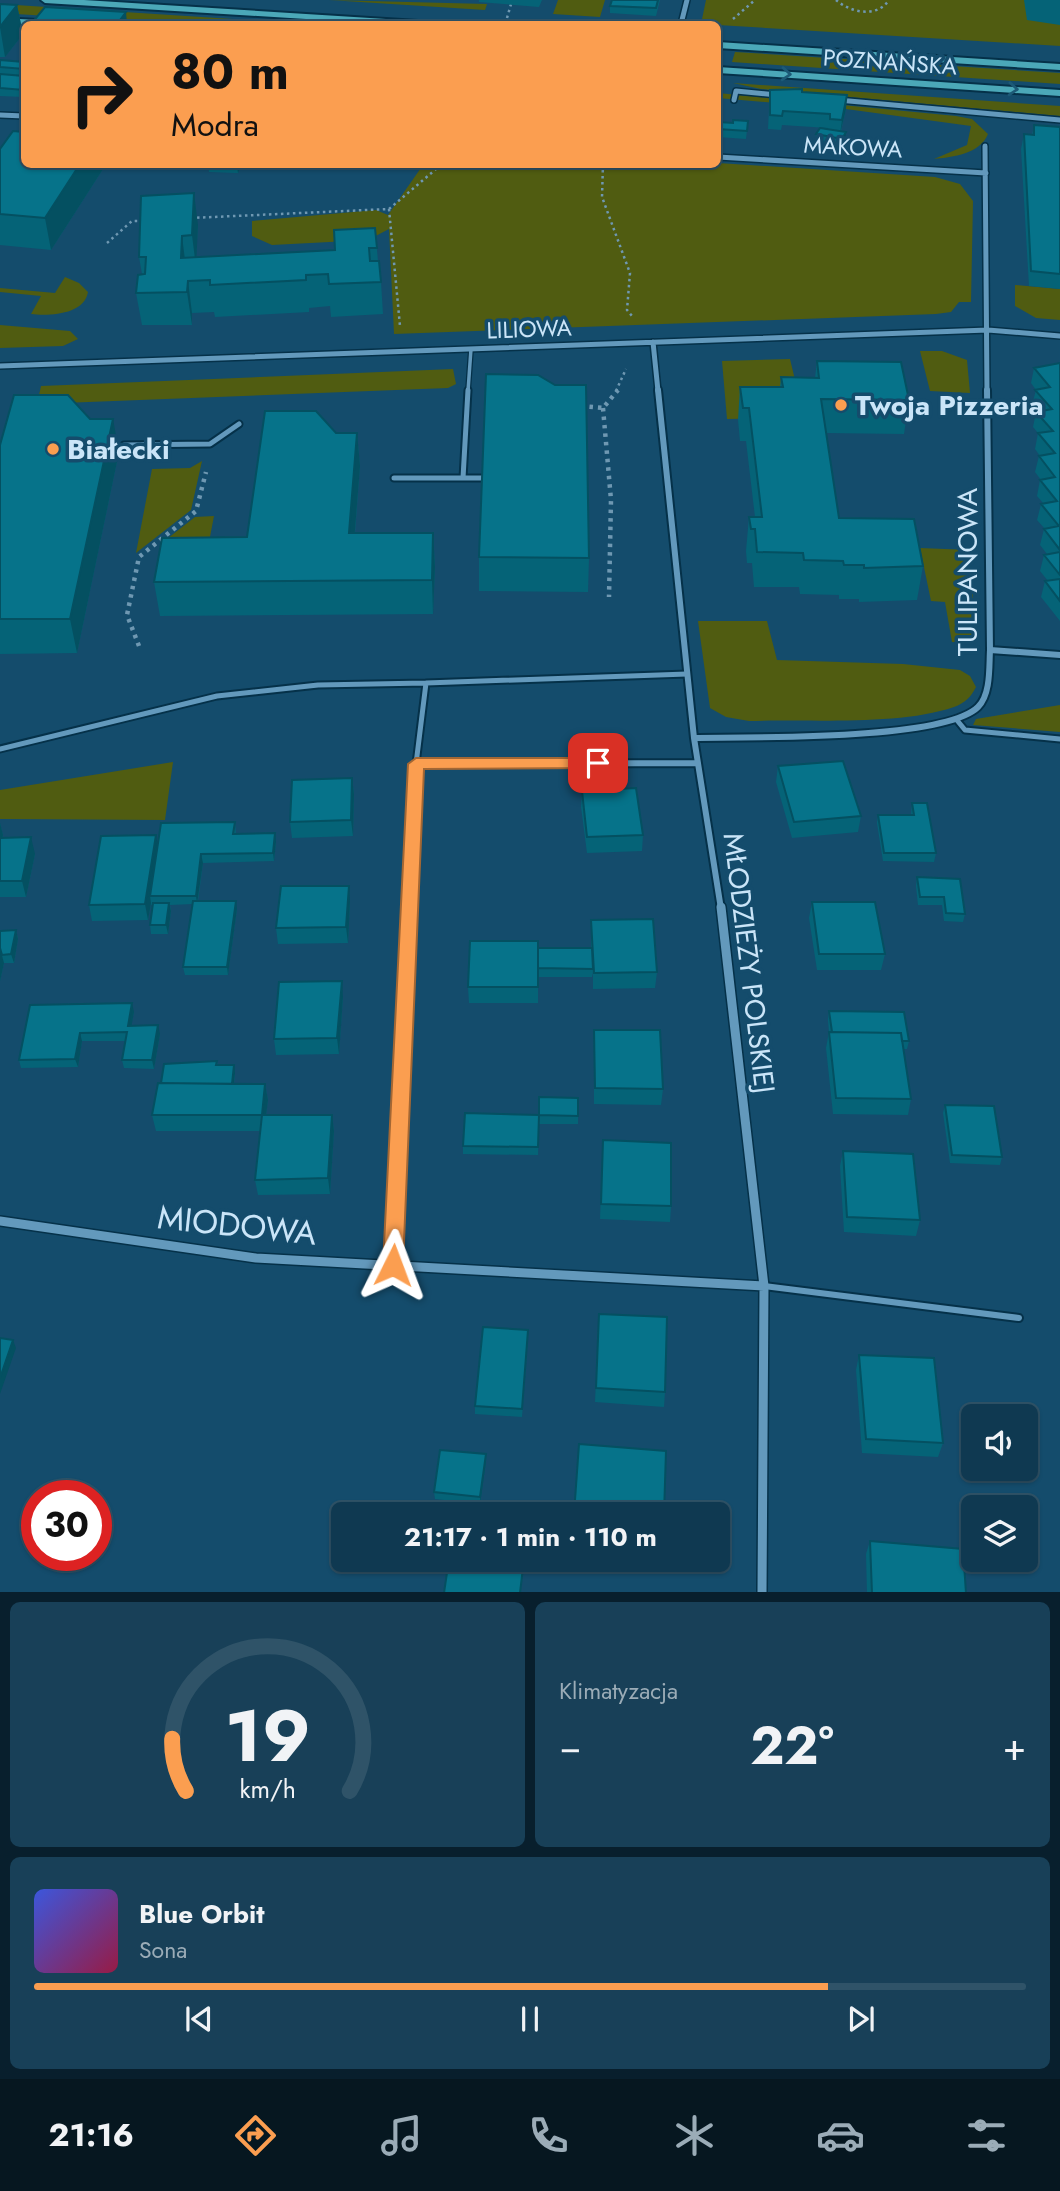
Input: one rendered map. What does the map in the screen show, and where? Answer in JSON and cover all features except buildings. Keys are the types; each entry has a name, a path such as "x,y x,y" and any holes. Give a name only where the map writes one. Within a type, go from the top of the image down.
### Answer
{"main road":[{"path":"45,0 371,21"},
{"path":"0,21 21,22"},
{"name":"POZNAŃSKA","path":"721,45 1060,67"},
{"name":"POZNAŃSKA","path":"721,70 1060,93"}],"street":[{"path":"682,21 687,0"},
{"name":"POZNAŃSKA","path":"734,100 736,91 790,96"},
{"name":"POZNAŃSKA","path":"831,100 1060,120"},
{"path":"0,114 21,116"},
{"name":"TULIPANOWA","path":"694,738 913,728 956,719 977,709 986,692 990,650 985,146"},
{"name":"MAKOWA","path":"721,157 986,173"},
{"name":"LILIOWA","path":"0,366 988,330 1060,336"},
{"name":"MŁODZIEŻY POLSKIEJ","path":"653,342 694,738 718,870 764,1286 762,1592"},
{"path":"990,650 1060,655"},
{"path":"393,1265 416,764 698,763"},
{"name":"MIODOWA","path":"0,1221 256,1258 764,1286"}],"lane":[{"path":"463,478 471,349"},
{"path":"124,445 210,444 239,424"},
{"path":"394,478 484,478"},
{"path":"0,749 217,696 318,685 687,674"},
{"path":"416,764 426,683"},
{"path":"956,719 965,730 1060,738"},
{"path":"764,1286 1019,1318"}],"path":[{"path":"731,26 734,15 755,0"},
{"path":"836,0 847,8 862,11 879,9 886,6 888,0"},
{"path":"507,18 511,4"},
{"path":"186,219 389,209 437,168"},
{"path":"603,168 602,197 630,272 627,310 634,319"},
{"path":"389,209 401,338"},
{"path":"107,243 132,221 146,221"},
{"path":"609,597 611,500 603,408 620,387 629,360"},
{"path":"574,405 603,408"},
{"path":"139,646 127,615 139,557 195,511 210,459 210,444"}],"green space":[{"path":"329,0 487,4 485,10"},
{"path":"558,0 605,0 600,17 553,14"},
{"path":"706,0 1060,0 1060,46 721,25 721,21 702,21"},
{"path":"0,4 263,21 128,21 0,13"},
{"path":"735,52 1060,73 1060,84 732,62"},
{"path":"733,83 1060,106 1060,116 761,89"},
{"path":"721,93 956,116 972,119 988,134 979,146 972,150 934,159 967,145 971,126 846,109 721,98"},
{"path":"721,163 935,177 960,184 973,201 971,302 959,302 951,312 936,314 394,334 389,229 368,240 272,245 252,236 252,221 376,210 388,215 421,168 721,168"},
{"path":"65,277 79,283 88,292 80,305 65,312 31,314 41,296 0,292 0,288 55,293"},
{"path":"1015,285 1060,289 1060,320 1036,318 1015,306"},
{"path":"0,325 70,331 78,339 63,346 0,348"},
{"path":"920,351 942,351 967,360 970,393 930,391"},
{"path":"790,359 802,409 776,418 727,419 722,361"},
{"path":"453,369 456,384 448,388 37,404 41,386"},
{"path":"202,461 191,510 136,553 152,469 190,468"},
{"path":"214,516 209,542 163,542 195,517"},
{"path":"920,548 970,550 976,643 952,642 945,602 931,601"},
{"path":"698,621 767,621 777,660 903,664 960,670 970,676 976,687 967,699 958,705 907,717 749,721 726,717 710,708"},
{"path":"1060,705 1060,732 973,725 976,719"},
{"path":"173,762 165,820 0,819 0,790"}],"place":[{"name":"Twoja Pizzeria","path":"841,405"},
{"name":"Białecki","path":"53,449"}],"route":[{"path":"393,1265 416,764 598,763"}]}
